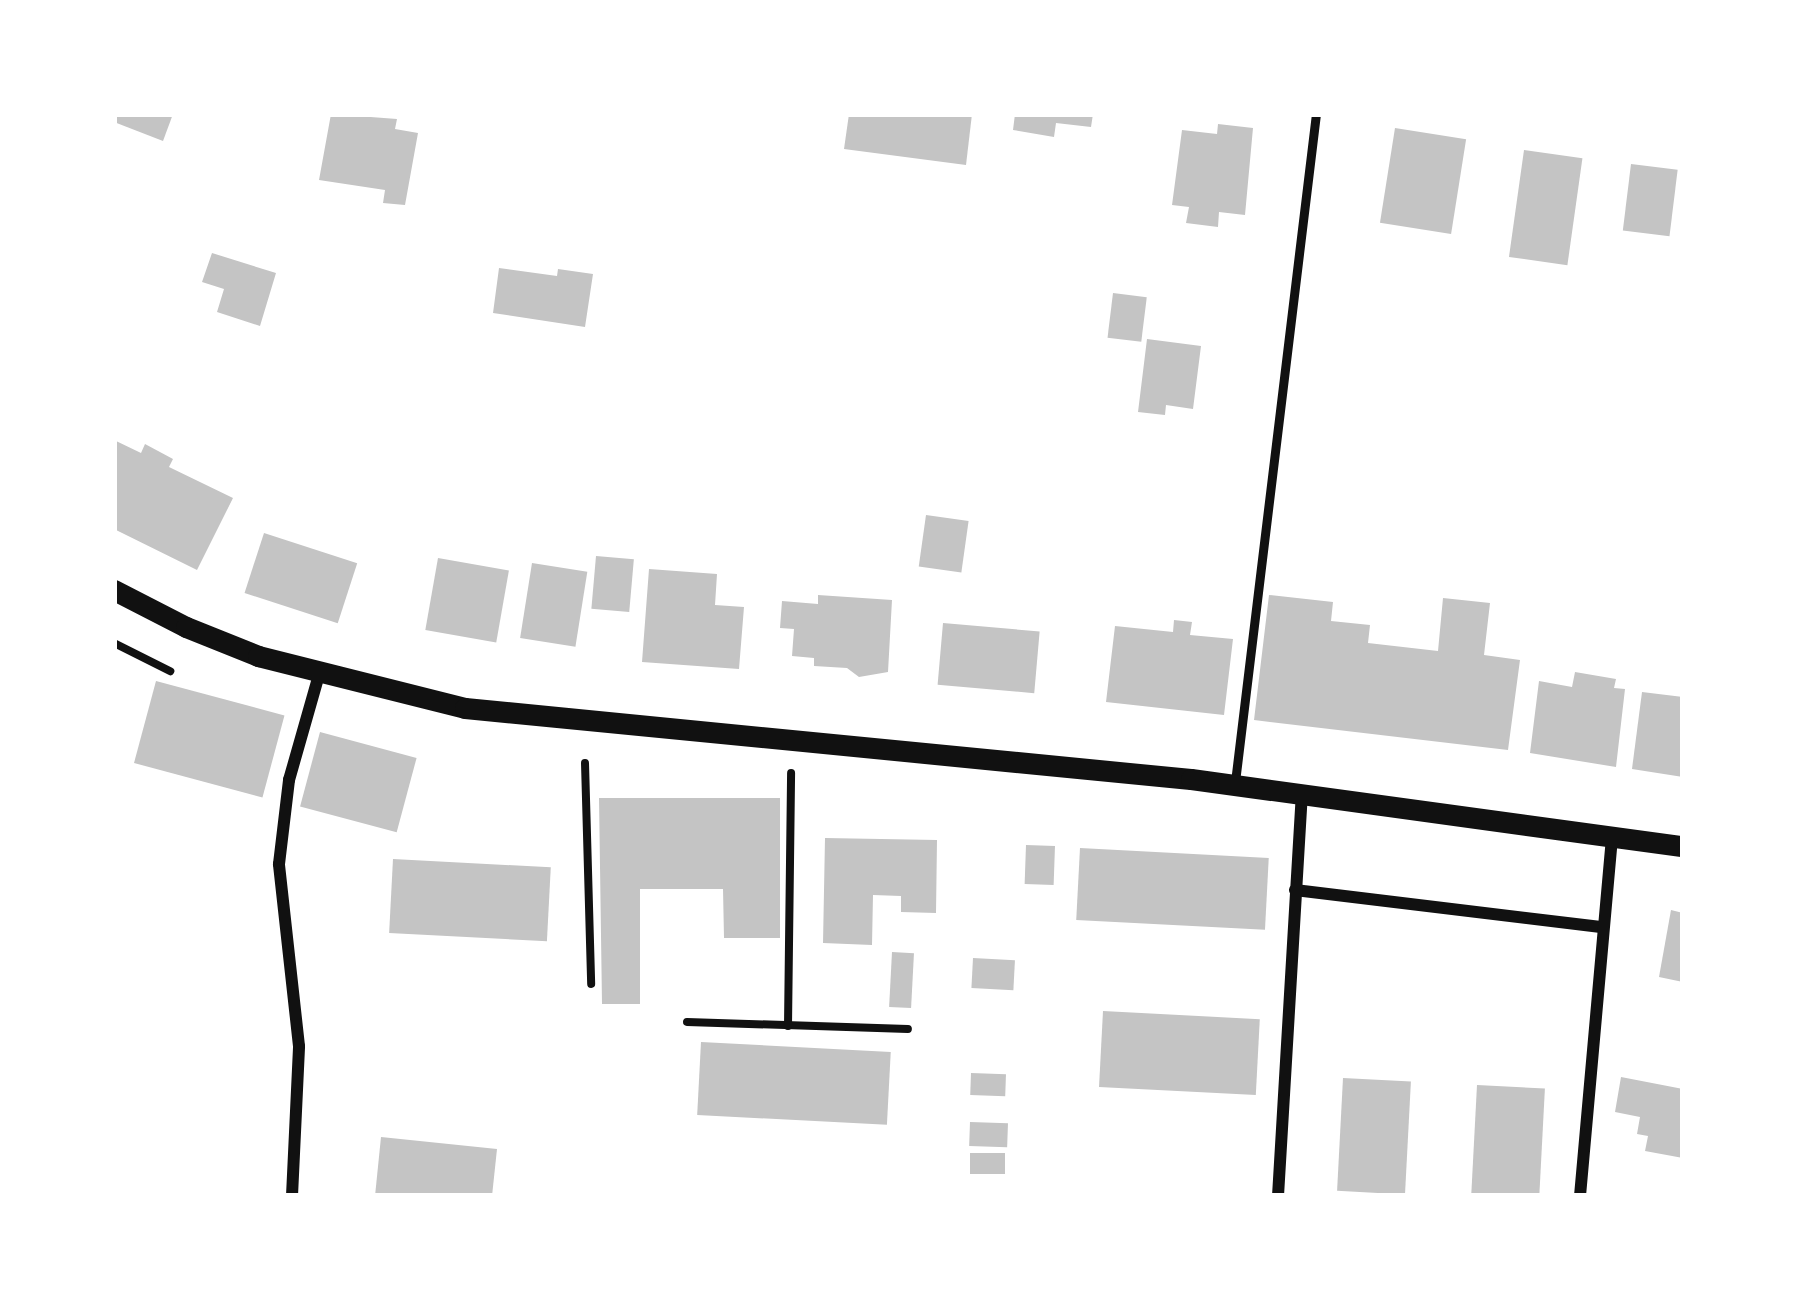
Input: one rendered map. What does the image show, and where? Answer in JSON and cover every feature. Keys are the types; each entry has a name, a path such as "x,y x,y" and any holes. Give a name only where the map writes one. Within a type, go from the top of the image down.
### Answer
{"street":[{"path":"114,590 186,627 319,675 413,698 532,718 1234,784 1683,846"},
{"path":"292,1196 299,1046 279,864 290,780 319,675"},
{"path":"1278,1196 1302,792"},
{"path":"1580,1196 1612,836"},
{"path":"1295,890 1601,927"}],"lane":[{"path":"1234,784 1316,114"}],"path":[{"path":"114,643 170,671"},
{"path":"585,763 591,985"},
{"path":"788,1026 791,773"},
{"path":"687,1022 908,1029"}],"building":[{"path":"114,114 173,114 163,141 114,122"},
{"path":"331,114 397,119 395,129 418,133 405,205 383,203 385,190 319,180"},
{"path":"849,114 972,114 966,165 844,149"},
{"path":"1015,114 1093,114 1091,127 1056,123 1054,137 1013,130"},
{"path":"1218,124 1253,128 1245,215 1219,212 1218,227 1186,223 1189,207 1172,205 1182,130 1217,134"},
{"path":"1395,128 1466,139 1451,234 1380,223"},
{"path":"1524,150 1582,158 1567,265 1509,257"},
{"path":"1631,164 1678,170 1669,236 1623,231"},
{"path":"212,253 276,273 260,326 217,312 224,289 202,282"},
{"path":"499,268 557,276 558,269 593,274 585,327 493,313"},
{"path":"1113,293 1147,297 1141,342 1108,338"},
{"path":"1147,339 1201,346 1193,409 1166,405 1165,415 1138,412"},
{"path":"114,440 141,453 145,444 173,459 169,467 233,498 197,570 114,529"},
{"path":"926,515 969,521 961,572 919,566"},
{"path":"264,533 357,563 338,623 245,593"},
{"path":"596,556 634,559 629,612 591,609"},
{"path":"438,558 509,571 496,642 425,630"},
{"path":"532,563 587,572 575,647 520,638"},
{"path":"649,569 717,574 715,605 744,607 739,669 642,662"},
{"path":"818,595 892,600 888,672 859,677 847,668 814,666 814,658 792,656 794,629 780,628 782,601 818,604"},
{"path":"1269,595 1333,602 1331,621 1370,625 1368,643 1438,651 1443,598 1490,603 1484,655 1520,660 1508,750 1254,720"},
{"path":"1174,620 1192,622 1190,635 1233,639 1224,715 1106,702 1115,626 1173,632"},
{"path":"943,623 1040,631 1034,693 938,685"},
{"path":"1575,672 1616,679 1614,688 1625,689 1616,767 1530,753 1539,681 1572,687"},
{"path":"156,681 284,715 262,798 134,763"},
{"path":"1642,692 1683,697 1683,777 1632,769"},
{"path":"320,732 417,758 397,832 300,806"},
{"path":"599,798 780,798 780,938 724,938 723,889 640,889 640,1004 602,1004"},
{"path":"825,838 937,840 936,913 901,912 901,896 873,895 872,945 823,943"},
{"path":"1026,845 1055,846 1054,885 1025,884"},
{"path":"1080,848 1269,858 1265,930 1076,920"},
{"path":"393,859 551,867 547,941 389,933"},
{"path":"1671,910 1683,913 1683,982 1659,977"},
{"path":"892,952 914,953 911,1008 889,1007"},
{"path":"973,958 1015,960 1013,990 971,988"},
{"path":"1103,1011 1260,1019 1256,1095 1099,1087"},
{"path":"701,1042 891,1052 887,1125 697,1115"},
{"path":"971,1073 1006,1074 1005,1096 970,1095"},
{"path":"1621,1077 1683,1089 1683,1158 1645,1151 1648,1136 1637,1134 1640,1117 1615,1112"},
{"path":"1343,1078 1411,1082 1405,1194 1337,1191"},
{"path":"1477,1085 1545,1089 1539,1196 1471,1196"},
{"path":"970,1122 1008,1123 1007,1147 969,1146"},
{"path":"381,1137 497,1149 492,1196 375,1196"},
{"path":"970,1153 1005,1153 1005,1174 970,1174"}]}
